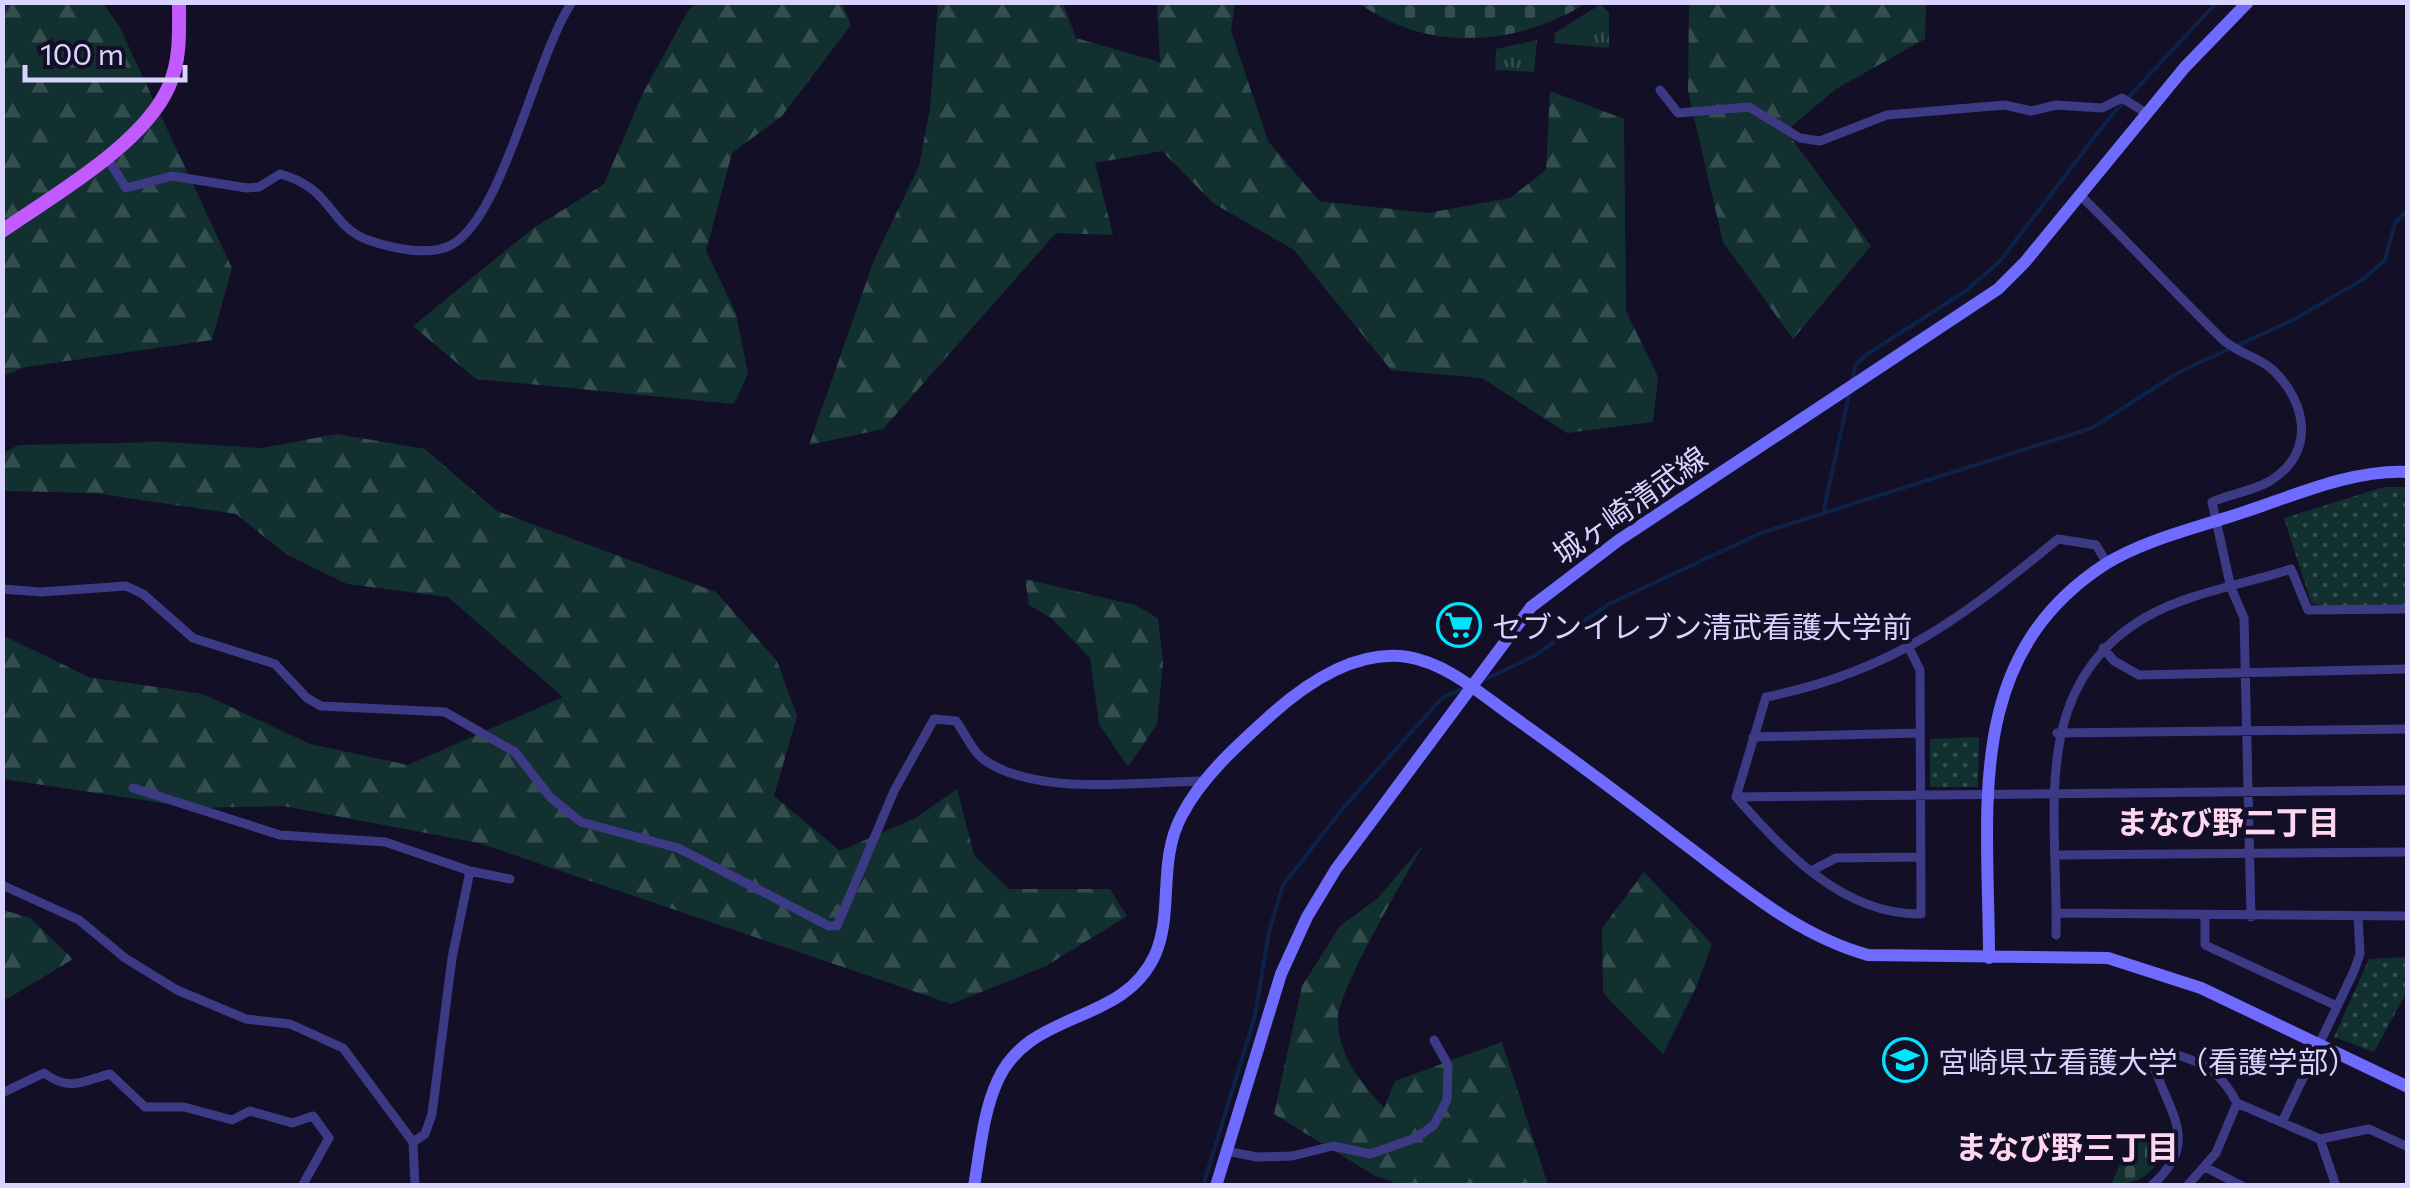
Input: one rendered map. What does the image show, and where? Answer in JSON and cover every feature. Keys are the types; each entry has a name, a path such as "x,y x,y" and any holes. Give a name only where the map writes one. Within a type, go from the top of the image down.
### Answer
{"main road":[{"path":"2,231 140,128 169,86 178,60 179,2"}],"street":[{"path":"106,156 126,188 172,176 247,188 260,186 280,174 297,178 315,188 354,234 403,248 446,248 466,234 503,168 540,64 572,2"},
{"name":"城ヶ崎清武線","path":"1216,1186 1281,974 1307,916 1336,869 1530,607 1558,583 1998,289 2146,113 2248,2"},
{"path":"1660,90 1678,113 1749,107 1800,138 1820,141 1886,115 2006,105 2031,111 2056,106 2102,108 2122,98 2146,113"},
{"path":"2080,196 2229,346 2272,369 2294,394 2302,413 2301,438 2286,464 2270,481 2212,502 2213,522 2231,588 2244,618 2251,916"},
{"path":"1990,958 1991,736 2012,667 2029,637 2065,596 2107,563 2213,522 2359,476 2408,472"},
{"path":"1736,797 1766,697 1860,673 1909,648 1987,597 2058,539 2096,545 2107,563"},
{"path":"2056,934 2058,733 2080,675 2103,648 2148,616 2291,570 2308,610 2408,609"},
{"path":"2,589 41,592 126,586 143,594 193,638 276,664 308,698 321,706 404,706 445,712 516,752 572,817 690,853 829,926 838,926 894,790 934,719 956,721 980,758 1045,782 1074,786 1127,780 1206,781"},
{"path":"1736,797 1813,870 1857,904 1892,914 1921,914 1920,670 1909,648"},
{"path":"2103,648 2134,675 2408,669"},
{"path":"974,1186 992,1097 1016,1052 1047,1028 1117,1001 1142,978 1156,953 1164,870 1174,833 1206,781 1287,700 1341,668 1408,657 1472,682 1776,913 1830,945 1868,955 2108,958 2155,970 2408,1088"},
{"path":"2058,733 2408,729"},
{"path":"1753,736 1919,734"},
{"path":"133,788 280,835 385,842 470,871 510,879"},
{"path":"1736,797 2408,790"},
{"path":"2057,855 2408,852"},
{"path":"1813,870 1836,858 1920,857"},
{"path":"413,1142 425,1134 432,1114 452,958 470,871"},
{"path":"2,886 79,920 126,958 176,990 246,1019 290,1024 343,1048 413,1142 414,1186"},
{"path":"2056,914 2408,916"},
{"path":"2283,1120 2360,954 2358,916"},
{"path":"2205,917 2205,944 2335,1005"},
{"path":"1226,1151 1257,1158 1292,1156 1333,1146 1370,1154 1416,1138 1434,1126 1448,1100 1448,1066 1434,1040"},
{"path":"2150,1186 2173,1166 2180,1147 2154,1067 2174,1054 2198,1061 2224,1078 2237,1104 2230,1127 2188,1186"},
{"path":"2,1093 44,1073 54,1080 84,1084 110,1074 145,1108 184,1108 232,1120 250,1112 292,1123 313,1116 329,1138 302,1186"},
{"path":"2237,1104 2283,1120 2320,1139 2368,1129 2408,1147"},
{"path":"2320,1139 2336,1186"},
{"path":"2205,1167 2242,1186"}],"green space":[{"path":"938,2 1063,3 1076,38 1160,62 1157,3 1235,3 1231,31 1268,141 1319,201 1428,213 1510,198 1546,170 1550,91 1624,119 1626,311 1658,377 1653,422 1567,433 1482,378 1391,370 1294,250 1213,203 1162,151 1095,163 1113,235 1056,233 883,429 809,445 874,260 919,166 930,109"},
{"path":"3,3 103,3 120,28 232,268 212,340 26,367 3,376"},
{"path":"699,3 842,3 851,25 782,116 732,153 706,251 736,313 748,374 734,404 476,379 413,326 531,230 604,184 643,93 689,9"},
{"path":"1359,3 1586,3 1531,29 1472,38 1413,30"},
{"path":"1689,3 1926,3 1925,39 1836,89 1786,131 1871,246 1793,339 1723,242 1688,91"},
{"path":"1601,4 1609,13 1609,48 1554,43 1555,33"},
{"path":"1537,40 1534,72 1495,70 1496,49"},
{"path":"337,434 425,449 497,511 716,592 777,661 797,716 774,796 840,851 916,818 957,789 974,855 1009,889 1110,889 1127,916 1046,966 951,1004 479,843 283,806 196,808 3,779 2,635 89,677 203,694 310,744 408,765 563,697 448,597 347,584 286,554 236,514 94,493 3,491 3,453 19,445 165,442 261,448"},
{"path":"2384,487 2407,487 2407,606 2324,608 2311,602 2284,518"},
{"path":"1025,579 1135,605 1158,618 1163,663 1157,724 1128,767 1099,724 1090,658 1051,618 1029,605"},
{"path":"1979,737 1978,787 1930,787 1930,739"},
{"path":"1424,844 1348,985 1338,1020 1342,1046 1360,1079 1384,1108 1395,1081 1502,1042 1548,1185 1401,1185 1375,1176 1274,1114 1302,986 1340,926 1377,899"},
{"path":"1644,872 1712,944 1698,983 1663,1054 1603,993 1602,928"},
{"path":"3,910 30,918 73,959 7,999 3,998"},
{"path":"2407,957 2407,992 2374,1052 2334,1037 2369,959"},
{"path":"2163,1128 2162,1152 2152,1170 2134,1181 2111,1185 2128,1146"}],"waterway":[{"path":"1852,381 1856,364 1866,355 1967,290 2000,261 2110,117 2217,2"},
{"path":"1482,681 1534,656 1609,604 1761,533 2092,428 2179,372 2293,320 2362,280 2385,260 2395,223 2408,210"},
{"path":"1823,513 1850,391"},
{"path":"1203,1186 1255,1016 1269,932 1283,885 1344,807 1442,698 1464,688"}],"place":[{"name":"セブンイレブン清武看護大学前","path":"1459,625"},
{"name":"宮崎県立看護大学（看護学部）","path":"1905,1060"}],"district":[{"name":"まなび野二丁目","path":"2228,821"},
{"name":"まなび野三丁目","path":"2067,1146"}]}
